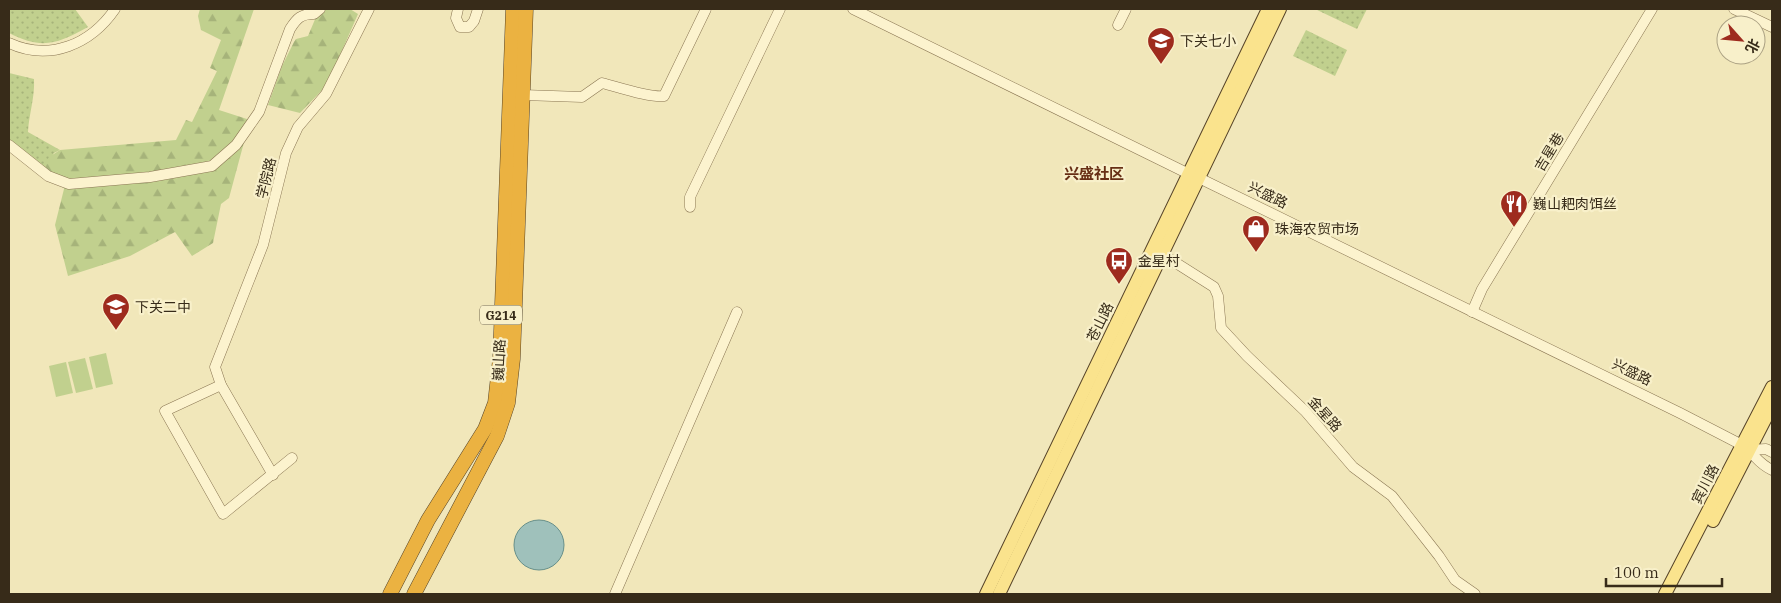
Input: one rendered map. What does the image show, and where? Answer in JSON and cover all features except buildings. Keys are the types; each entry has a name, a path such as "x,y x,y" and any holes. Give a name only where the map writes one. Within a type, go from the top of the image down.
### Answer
{"highway":[{"name":"巍山路","path":"414,594 502,424 503,395 500,358 513,9"},
{"name":"巍山路","path":"390,594 428,520 472,452 503,395 513,359 526,9"},
{"path":"472,452 485,460"}],"main road":[{"name":"苍山路","path":"999,594 1162,254 1194,176 1268,9"},
{"name":"苍山路","path":"986,594 1194,176 1280,9"},
{"name":"宾川路","path":"1675,594 1746,448 1772,387"},
{"name":"宾川路","path":"1665,594 1746,448 1772,406"}],"street":[{"path":"9,43 38,51 68,47 92,35 102,26 115,9"},
{"path":"9,145 48,176 69,184 150,177 212,166 228,154 259,112 290,29 297,18 304,14 314,14 320,9"},
{"path":"458,9 456,18 460,27 470,27 478,9"},
{"path":"523,95 582,97 602,83 644,92 654,97 664,96 706,9"},
{"path":"690,207 690,197 780,9"},
{"name":"兴盛路","path":"852,9 1746,448 1766,449 1772,452"},
{"path":"873,19 878,9"},
{"path":"1118,25 1126,9"},
{"name":"吉星巷","path":"1472,312 1482,289 1652,9"},
{"path":"1734,9 1772,27"},
{"path":"1748,9 1772,21"},
{"name":"学院路","path":"221,385 214,367 263,245 286,153 298,127 326,94 367,10"},
{"name":"金星路","path":"1162,254 1214,287 1218,296 1221,328 1247,356 1305,411 1352,467 1392,496 1439,556 1455,580 1474,594"},
{"path":"614,594 737,312"},
{"path":"273,475 221,385 166,411 223,514 273,475 292,458"},
{"name":"兴盛路","path":"1746,448 1759,464 1772,470"}],"green space":[{"path":"9,9 75,9 88,27 58,41 49,43 31,42 9,33"},
{"path":"200,9 254,9 219,110 250,120 229,198 221,204 213,243 192,256 175,232 130,256 68,276 55,225 64,189 62,179 44,168 49,157 60,150 176,140 186,120 192,122 217,71 210,68 221,40 201,30 198,16"},
{"path":"325,9 350,9 358,14 327,85 300,113 268,105 282,66 294,42 296,39 308,36 316,17"},
{"path":"1315,9 1367,9 1357,29"},
{"path":"1306,30 1347,50 1335,76 1293,56"},
{"path":"9,73 34,79 34,93 28,132 60,150 54,153 44,168 9,141"},
{"path":"106,353 113,384 96,388 89,357"},
{"path":"85,358 93,389 76,393 68,362"},
{"path":"66,362 73,393 56,397 49,366"}],"water":[{"path":"544,520 557,527 563,535 563,555 557,563 549,569 534,570 521,563 515,555 514,540 521,527 529,521"}],"place":[{"name":"下关七小","path":"1161,65"},
{"name":"巍山耙肉饵丝","path":"1514,228"},
{"name":"珠海农贸市场","path":"1256,253"},
{"name":"金星村","path":"1119,285"},
{"name":"下关二中","path":"116,331"}],"district":[{"name":"兴盛社区","path":"1094,173"}]}
